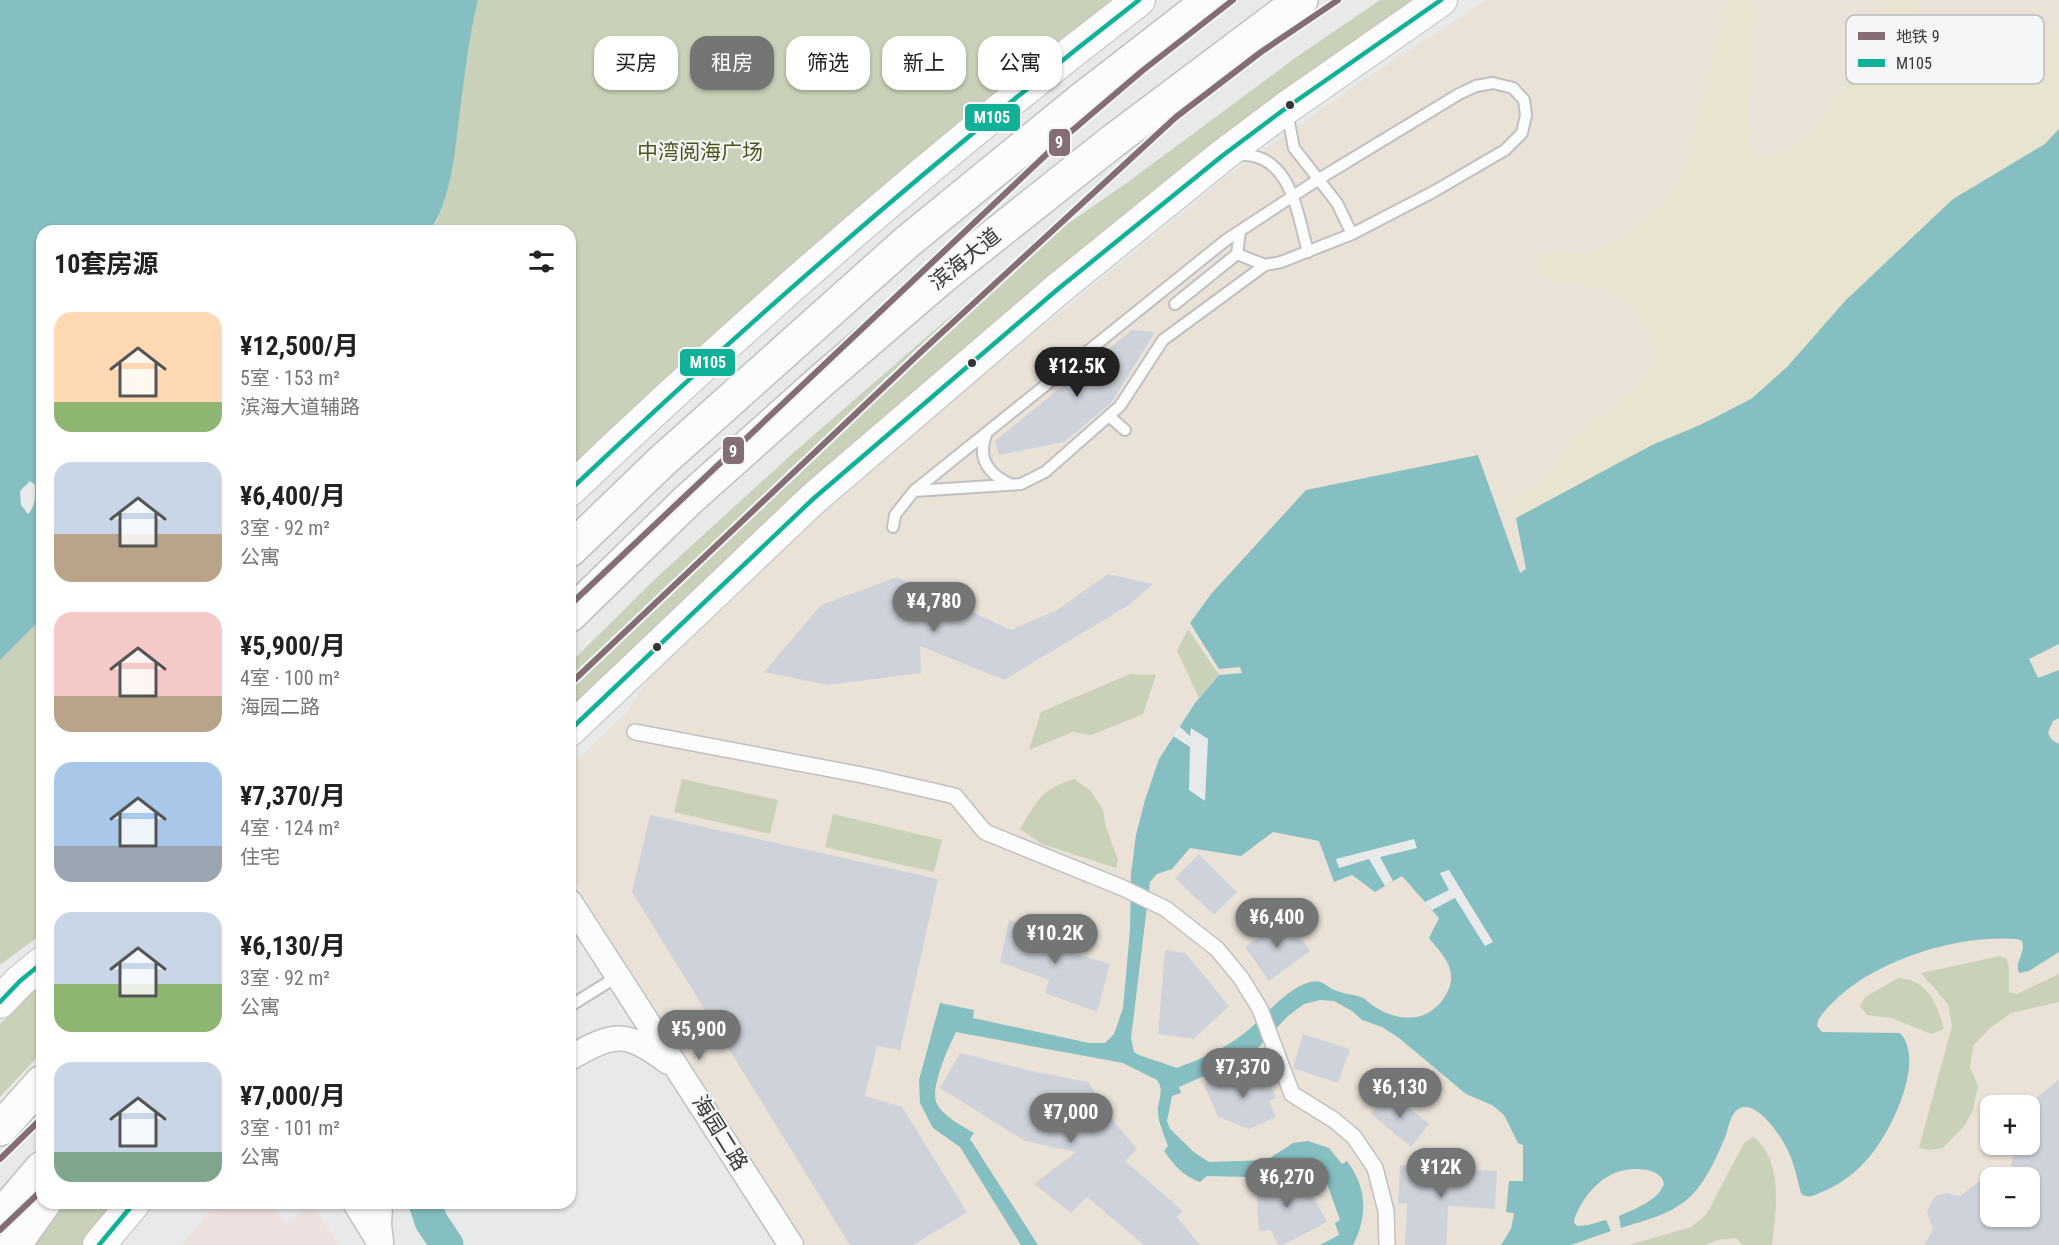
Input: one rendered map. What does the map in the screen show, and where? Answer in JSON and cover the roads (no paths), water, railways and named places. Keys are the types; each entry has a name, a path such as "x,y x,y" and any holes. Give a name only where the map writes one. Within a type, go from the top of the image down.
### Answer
{"highway":[{"path":"576,544 661,462 907,242 1210,0"},
{"name":"滨海大道","path":"576,609 688,500 942,277 1113,141 1301,0"},
{"path":"0,1129 36,1089"},
{"path":"0,1217 36,1175"},
{"path":"14,1245 40,1209"}],"main road":[{"path":"576,484 759,315 905,188 1139,0"},
{"path":"576,724 813,499 1058,289 1222,156 1286,108 1441,0"},
{"path":"0,1002 36,968"},
{"path":"99,1245 129,1209"}],"street":[{"path":"635,732 856,774 955,796 985,832 1123,888 1166,909 1217,949 1241,978 1260,1009 1292,1094 1334,1120 1354,1137 1375,1168 1386,1211 1388,1245"},
{"name":"海园二路","path":"576,911 791,1245"},
{"path":"576,1055 601,1041 627,1038 642,1044 681,1073"},
{"path":"359,1209 381,1245"},
{"path":"380,1209 381,1245"}],"lane":[{"path":"893,527 895,515 914,491 1226,240 1318,179 1476,86 1493,83 1504,85 1513,88 1524,100 1526,116 1522,133 1505,150 1433,192 1352,234 1281,262 1265,265 1162,340 1120,406 1045,472 1034,479 1012,485 948,487 914,491"},
{"path":"1286,108 1294,148 1337,203 1352,234"},
{"path":"1222,156 1249,154 1267,160 1282,175 1292,196 1308,252"},
{"path":"1175,304 1237,254 1240,231"},
{"path":"1237,254 1265,265"},
{"path":"1109,416 1125,430"},
{"path":"986,435 982,445 985,464 1000,480 1012,485"},
{"path":"576,1002 618,976"}],"water":[{"path":"0,0 478,0 451,173 443,203 433,225 36,225 36,624 0,660","holes":["30,481 35,485 34,504 28,514 21,505 20,491"]},
{"path":"2059,129 2059,644 2029,659 2038,678 2059,670 2059,718 2053,721 2048,733 2052,740 2059,744 2059,952 2029,971 2019,973 2018,965 2023,945 2022,941 2017,939 1969,941 1944,946 1918,953 1870,974 1832,1003 1819,1019 1817,1026 1822,1032 1900,1033 1907,1045 1909,1060 1903,1096 1887,1130 1865,1162 1835,1186 1809,1197 1806,1196 1801,1193 1792,1159 1779,1134 1757,1111 1749,1107 1741,1108 1733,1115 1712,1166 1703,1181 1685,1202 1659,1216 1621,1228 1619,1216 1651,1200 1664,1184 1660,1176 1653,1172 1623,1170 1603,1180 1595,1187 1580,1206 1574,1222 1577,1226 1606,1220 1611,1231 1571,1245 1501,1245 1511,1229 1514,1213 1506,1212 1509,1181 1523,1181 1523,1145 1518,1143 1504,1115 1492,1105 1466,1094 1399,1038 1382,1027 1362,1020 1352,1011 1334,1001 1320,1000 1304,1004 1288,1016 1254,1052 1245,1058 1179,1087 1181,1093 1172,1096 1167,1121 1170,1129 1195,1153 1209,1162 1267,1160 1293,1143 1308,1141 1329,1148 1342,1164 1347,1161 1362,1191 1363,1213 1358,1234 1353,1245 1320,1245 1339,1235 1335,1223 1340,1220 1325,1178 1320,1179 1316,1173 1247,1177 1207,1176 1200,1182 1179,1170 1164,1151 1168,1146 1159,1118 1161,1090 1157,1080 1123,1063 956,1032 938,1078 935,1097 937,1104 949,1117 974,1133 970,1139 1038,1245 1021,1245 960,1147 933,1128 920,1103 919,1080 940,1003 974,1010 973,1018 1089,1043 1105,1043 1114,1034 1123,1008 1130,930 1131,874 1136,835 1159,759 1195,703 1219,675 1242,673 1240,667 1219,669 1190,623 1211,594 1306,490 1478,455 1520,573 1526,569 1516,518 1652,445 1700,425 1751,399 1787,367 1846,300 1953,199 2045,144","holes":["1273,832 1319,841 1334,882 1352,875 1375,892 1402,876 1439,918 1429,938 1444,958 1451,975 1449,989 1441,1002 1421,1016 1398,1017 1382,1011 1361,997 1334,990 1323,983 1314,981 1291,991 1235,1040 1186,1065 1177,1068 1134,1052 1131,1038 1150,882 1157,874 1172,869 1190,848 1241,856"]}],"waterway":[{"path":"427,1209 431,1221 447,1245"}],"metro line":[{"name":"9","path":"576,599 1067,135 1142,71 1233,0"},
{"name":"9","path":"576,678 923,350 1176,117 1261,52 1338,0"},
{"name":"9","path":"0,1159 36,1124"},
{"name":"9","path":"0,1230 36,1196"}],"park label":[{"name":"中湾阅海广场","path":"700,152"}]}
